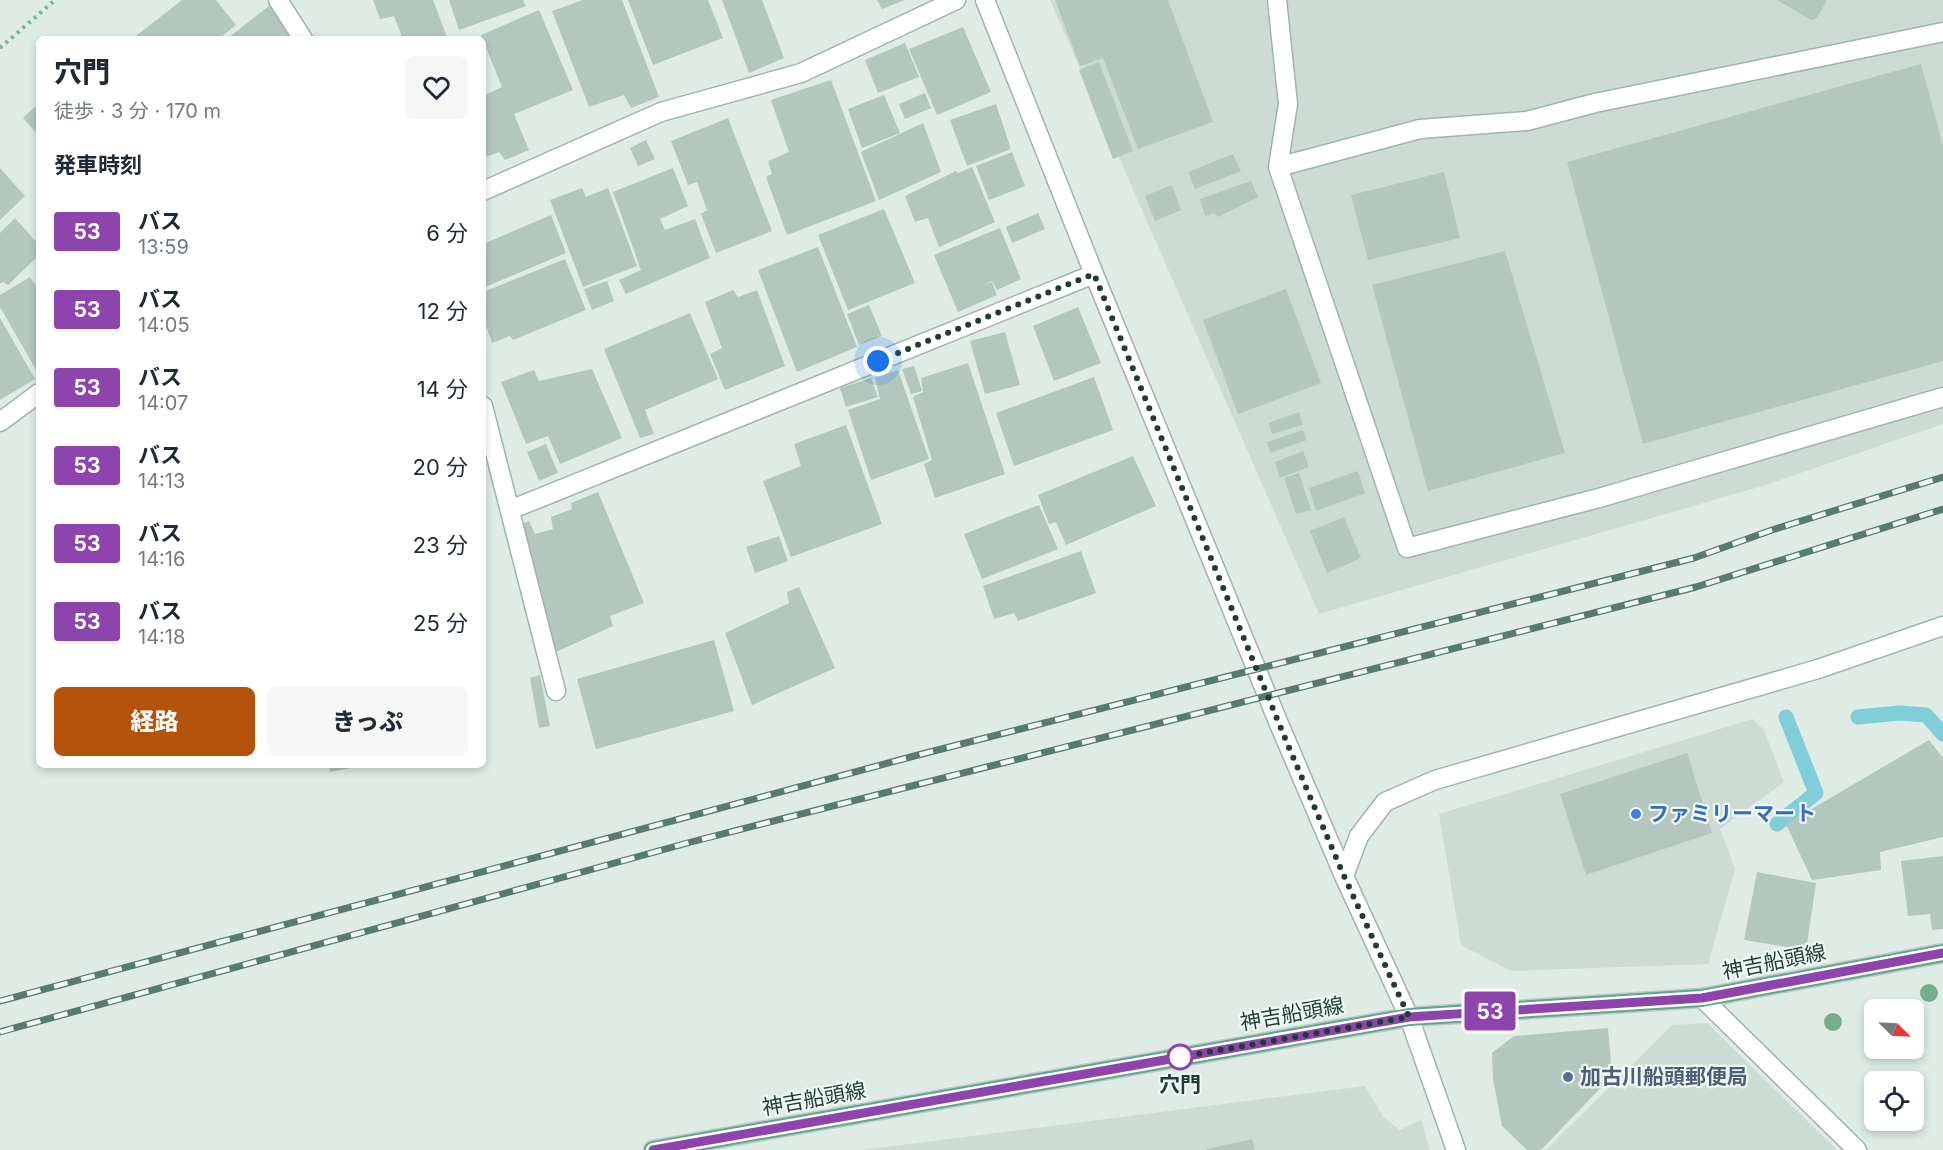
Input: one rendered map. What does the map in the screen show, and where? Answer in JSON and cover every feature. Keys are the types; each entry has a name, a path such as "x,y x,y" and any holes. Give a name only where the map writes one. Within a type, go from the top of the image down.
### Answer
{"main road":[{"name":"神吉船頭線","path":"653,1150 1409,1017 1702,998 1943,953"}],"street":[{"path":"278,0 301,36"},
{"path":"486,190 660,112 801,73 956,0"},
{"path":"985,0 1094,274 1279,723 1344,876 1409,1017 1456,1150"},
{"path":"1277,0 1288,104 1278,167 1407,548 1599,498 1943,397"},
{"path":"1278,167 1420,129 1527,121 1595,103 1943,32"},
{"path":"510,510 1094,274"},
{"path":"0,422 36,395"},
{"path":"486,418 556,691"},
{"path":"1344,876 1359,836 1385,802 1435,780 1818,669 1943,626"},
{"path":"1702,998 1857,1150"}],"path":[{"path":"0,48 55,0"}],"shaded area":[{"path":"1050,0 1943,0 1943,424 1766,485 1319,614"},
{"name":"ファミリーマート","path":"1753,719 1764,730 1784,782 1720,829 1735,869 1708,964 1511,971 1461,945 1439,814"},
{"path":"1707,1023 1837,1150 1546,1150 1672,1025"},
{"path":"1365,1086 1383,1117 1400,1130 1421,1120 1430,1150 862,1150"}],"building":[{"path":"182,0 216,0 236,25 222,36 136,36"},
{"path":"373,0 433,0 447,36 402,36 394,16 380,19"},
{"path":"449,0 523,0 526,6 459,30"},
{"path":"583,0 622,0 659,97 631,108 624,95 589,107 552,11"},
{"path":"628,0 708,0 723,38 653,65"},
{"path":"722,0 762,0 784,58 749,73"},
{"path":"877,0 905,0 882,9"},
{"path":"1055,0 1168,0 1213,122 1138,149 1103,58 1080,66"},
{"path":"1777,0 1827,0 1817,18 1811,20"},
{"path":"270,5 295,36 231,36"},
{"path":"539,10 573,90 514,114 529,150 505,160 499,152 486,157 486,95 502,87 486,47 486,36 481,35"},
{"path":"963,27 991,92 937,115 909,49"},
{"path":"905,43 919,77 878,93 865,60"},
{"path":"1099,62 1133,151 1113,159 1079,70"},
{"path":"1921,64 1943,146 1943,361 1643,444 1567,162"},
{"path":"831,80 876,201 787,235 766,177 772,174 768,161 789,152 771,100"},
{"path":"925,93 931,108 905,119 899,104"},
{"path":"884,95 900,133 862,148 848,109"},
{"path":"996,104 1011,149 967,166 950,120"},
{"path":"36,106 36,133 23,118"},
{"path":"728,118 772,231 716,253 701,214 707,210 697,182 688,185 671,141"},
{"path":"923,123 941,172 879,200 861,152"},
{"path":"646,140 655,159 638,166 630,148"},
{"path":"1012,152 1025,186 989,200 976,166"},
{"path":"1233,154 1241,171 1195,189 1188,172"},
{"path":"972,167 995,222 939,247 928,218 915,222 905,196 956,171 958,173"},
{"path":"0,168 25,196 0,220"},
{"path":"673,168 688,206 660,219 665,230 695,219 710,258 626,294 619,280 641,270 613,192"},
{"path":"1444,172 1460,238 1368,260 1351,195"},
{"path":"1251,181 1258,197 1218,217 1214,213 1205,216 1200,199"},
{"path":"1172,185 1181,210 1155,221 1145,196"},
{"path":"582,188 586,197 608,188 637,266 583,287 550,200"},
{"path":"884,209 915,283 848,310 818,235"},
{"path":"1038,213 1045,229 1012,243 1006,227"},
{"path":"551,215 566,253 486,287 486,243"},
{"path":"15,218 36,242 36,258 8,285 3,282 0,284 0,233"},
{"path":"1000,228 1021,279 997,290 992,281 983,285 992,282 997,295 958,312 934,255"},
{"path":"818,247 857,347 797,372 758,270"},
{"path":"1505,251 1565,453 1428,491 1372,285"},
{"path":"565,259 586,310 513,340 510,336 492,343 486,326 486,291"},
{"path":"30,277 36,286 36,370 0,307 0,295"},
{"path":"607,281 614,301 592,310 584,289"},
{"path":"1286,289 1321,383 1238,414 1203,320"},
{"path":"733,290 738,297 757,290 785,366 725,390 710,354 722,348 705,302"},
{"path":"869,305 882,336 859,345 847,314"},
{"path":"1078,307 1101,363 1054,381 1033,326"},
{"path":"690,313 718,379 645,410 654,434 640,438 604,349"},
{"path":"0,318 35,379 0,400"},
{"path":"1005,332 1020,385 985,394 970,341"},
{"path":"968,363 1005,474 935,498 924,464 932,460 913,397 923,392 921,378"},
{"path":"914,366 922,391 911,394 902,369"},
{"path":"592,369 622,438 560,464 548,436 526,444 501,382 534,370 539,381"},
{"path":"898,370 929,459 871,480 848,410 880,399 875,378"},
{"path":"1094,377 1113,430 1014,466 996,413"},
{"path":"871,378 878,397 846,407 840,388"},
{"path":"1299,412 1303,425 1272,434 1268,423"},
{"path":"846,425 882,524 791,557 763,481 801,466 794,444"},
{"path":"1303,430 1307,440 1270,453 1267,442"},
{"path":"546,444 558,473 539,481 527,452"},
{"path":"1303,451 1309,467 1280,478 1275,462"},
{"path":"1133,456 1156,506 1066,545 1056,522 1049,524 1038,495"},
{"path":"1358,471 1365,493 1316,511 1309,488"},
{"path":"1299,473 1311,510 1296,514 1284,478"},
{"path":"598,492 644,603 610,616 613,626 556,652 546,635 522,524 529,521 535,534 553,529 551,517 572,509 571,503"},
{"path":"1039,505 1058,549 982,579 964,534"},
{"path":"1344,517 1361,558 1327,573 1310,531"},
{"path":"779,536 788,561 755,573 746,547"},
{"path":"1081,551 1096,593 1018,621 1014,613 994,619 983,586"},
{"path":"799,587 835,668 752,705 725,633 789,603 787,592"},
{"path":"714,640 734,711 596,749 577,679"},
{"path":"540,675 550,726 539,728 530,678"},
{"path":"1929,740 1943,758 1943,837 1880,852 1881,870 1812,880 1786,824"},
{"name":"ファミリーマート","path":"1687,753 1712,833 1586,875 1560,794"},
{"path":"329,768 351,768 330,772"},
{"path":"1943,856 1943,929 1932,930 1930,914 1908,916 1901,861"},
{"path":"1757,872 1816,883 1806,950 1744,940"},
{"path":"1608,1028 1612,1076 1541,1150 1527,1150 1502,1126 1493,1079 1492,1053 1514,1036"},
{"path":"1252,1139 1255,1150 1206,1150 1206,1149"}],"waterway":[{"path":"1858,717 1900,713 1926,715 1943,734"},
{"path":"1777,824 1816,793 1786,717"}],"railway":[{"path":"0,1001 918,755 1694,558 1772,530 1943,477"},
{"path":"0,1032 691,842 1696,587 1943,509"}],"bus line":[{"name":"53","path":"653,1150 1409,1017 1702,998 1943,953"}],"place":[{"name":"ファミリーマート","path":"1636,814"},
{"name":"穴門","path":"1180,1057"},
{"name":"加古川船頭郵便局","path":"1568,1077"}],"route":[{"path":"878,361 1094,274 1287,743 1344,876 1409,1017 1175,1058 1180,1057"}]}
